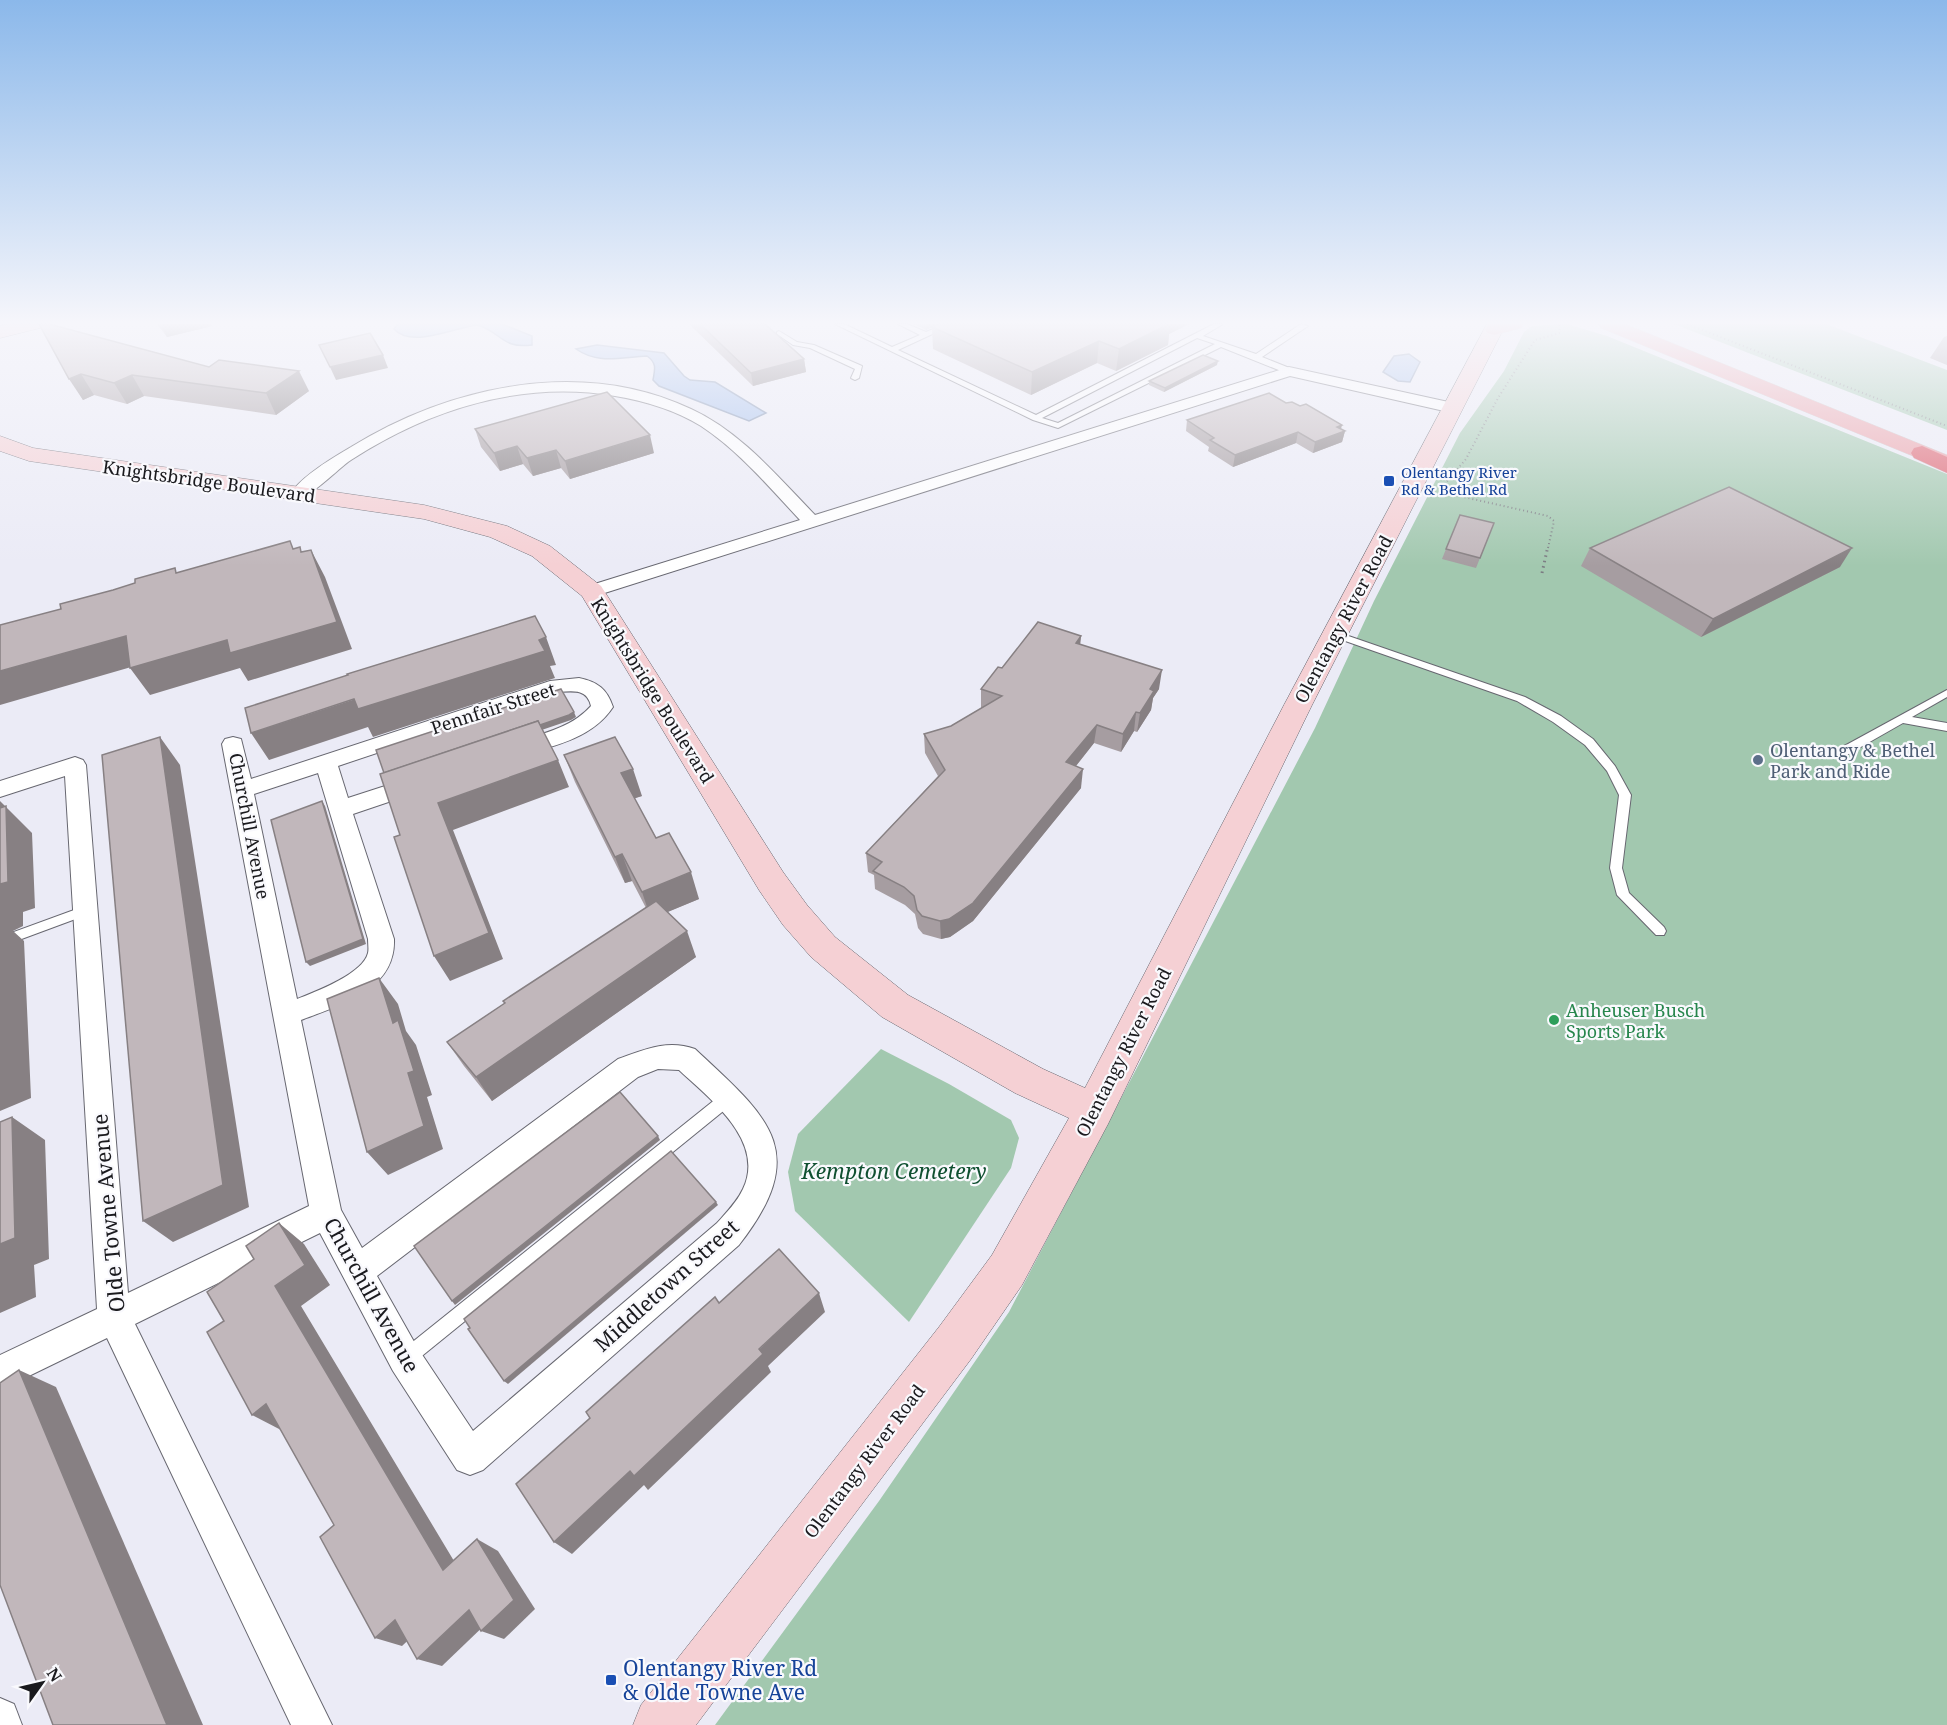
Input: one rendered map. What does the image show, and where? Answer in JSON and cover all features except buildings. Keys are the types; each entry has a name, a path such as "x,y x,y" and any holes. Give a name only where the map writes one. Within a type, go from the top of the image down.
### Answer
{"highway":[{"path":"1922,453 1947,464"}],"main road":[{"name":"Olentangy River Road","path":"661,1725 955,1343 1007,1270 1094,1111 1334,634 1455,404"},
{"path":"1803,404 1922,453"},
{"path":"1856,404 1875,412"},
{"name":"Knightsbridge Boulevard","path":"0,443 29,454 470,521 525,542 544,553 592,591 771,882 795,915 823,946 895,1006 1029,1081 1094,1111"}],"street":[{"path":"298,494 345,457 410,422 456,404"},
{"path":"668,404 706,422 727,438 812,522"},
{"path":"592,591 1182,404"},
{"path":"1437,404 1453,408"},
{"name":"Pennfair Street","path":"242,790 557,686 575,684 591,688 600,696 602,707 594,718 580,727 501,755"},
{"name":"Churchill Avenue","path":"233,744 326,1214 405,1359 470,1456"},
{"path":"287,1014 340,992 365,978 380,958 381,939 326,763"},
{"name":"Olde Towne Avenue","path":"0,789 75,765 114,1317 312,1725"},
{"path":"342,809 433,778"},
{"name":"Middletown Street","path":"357,1271 628,1068 657,1057 685,1058 728,1099 757,1136 764,1156 757,1192 749,1207 728,1234 470,1456"},
{"path":"0,1373 326,1214"},
{"path":"0,1718 2,1725"}],"lane":[{"path":"1007,404 1058,426 1101,404"},
{"path":"1036,418 1063,404"},
{"path":"1334,634 1521,699 1557,719 1589,742 1611,769 1625,795 1616,868 1623,895 1660,931"},
{"path":"1841,753 1947,693"},
{"path":"1901,719 1947,727"},
{"path":"0,942 86,911"},
{"path":"405,1359 728,1099"}],"path":[{"path":"1495,404 1466,459 1441,488 1446,493 1548,516 1554,521 1542,573"},
{"path":"1892,404 1947,426"}],"green space":[{"name":"Anheuser Busch Sports Park","path":"1480,404 1776,404 1947,474 1947,1725 715,1725 879,1501 1009,1312 1315,728 1374,601 1460,433"},
{"path":"1881,404 1947,404 1947,430"},
{"name":"Kempton Cemetery","path":"881,1049 949,1084 1011,1120 1019,1138 1011,1168 909,1322 795,1211 788,1172 798,1134"}],"water":[{"path":"707,404 752,404 766,413 749,421"}],"place":[{"name":"Olentangy River Rd & Bethel Rd","path":"1389,481"},
{"name":"Olentangy & Bethel Park and Ride","path":"1758,760"},
{"name":"Anheuser Busch Sports Park","path":"1554,1020"},
{"name":"Olentangy River Rd & Olde Towne Ave","path":"611,1680"}]}
